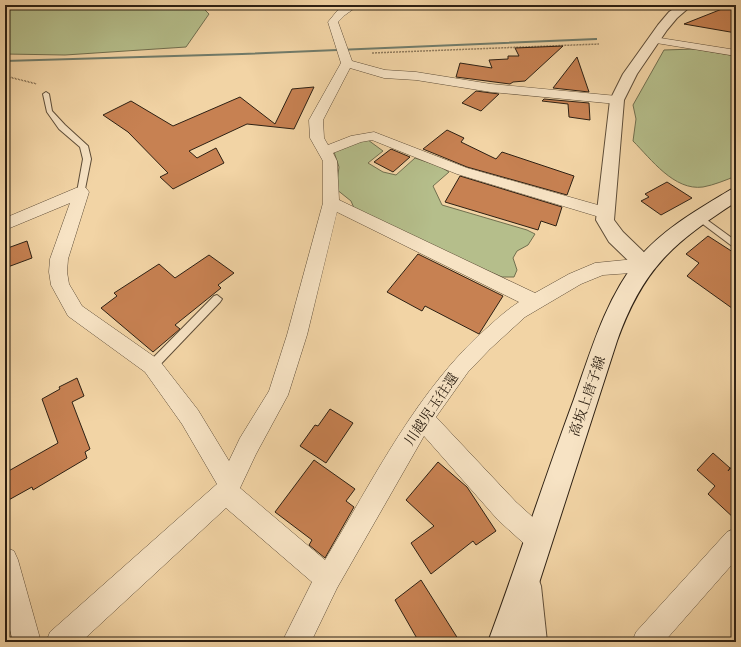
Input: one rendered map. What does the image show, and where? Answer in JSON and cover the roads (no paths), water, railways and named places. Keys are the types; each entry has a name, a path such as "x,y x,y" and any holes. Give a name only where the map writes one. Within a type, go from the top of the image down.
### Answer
{"street":[{"path":"60,642 228,488 248,446 278,395 297,335 331,203 330,161 317,138 316,120 346,59 333,22 341,13 354,5"},
{"path":"645,264 611,232 605,220 617,100 630,74 654,40 673,15 686,5"},
{"path":"654,40 736,53"},
{"path":"346,59 384,74 416,76 491,88 617,100"},
{"path":"325,151 348,143 362,135 374,136 462,171 606,213"},
{"path":"5,224 81,192"},
{"path":"81,192 59,259 58,272 60,286 76,311 152,366 190,417 228,488 328,579"},
{"name":"高坂上唐子線","path":"504,642 526,582 562,466 609,332 625,295 645,264 666,243 699,217 736,194"},
{"path":"331,203 536,302"},
{"name":"川越児玉往還","path":"296,642 328,579 422,418 461,366 483,343 518,312 575,279 601,268 645,264"},
{"path":"422,418 506,511 539,540"},
{"path":"646,642 736,541"},
{"path":"5,560 27,642"},
{"path":"526,582 531,642"}],"lane":[{"path":"46,94 49,111 62,127 84,146 87,159 81,192"},
{"path":"699,217 736,246"},
{"path":"152,366 217,299"}],"waterway":[{"path":"5,61 242,54 596,39"}]}
